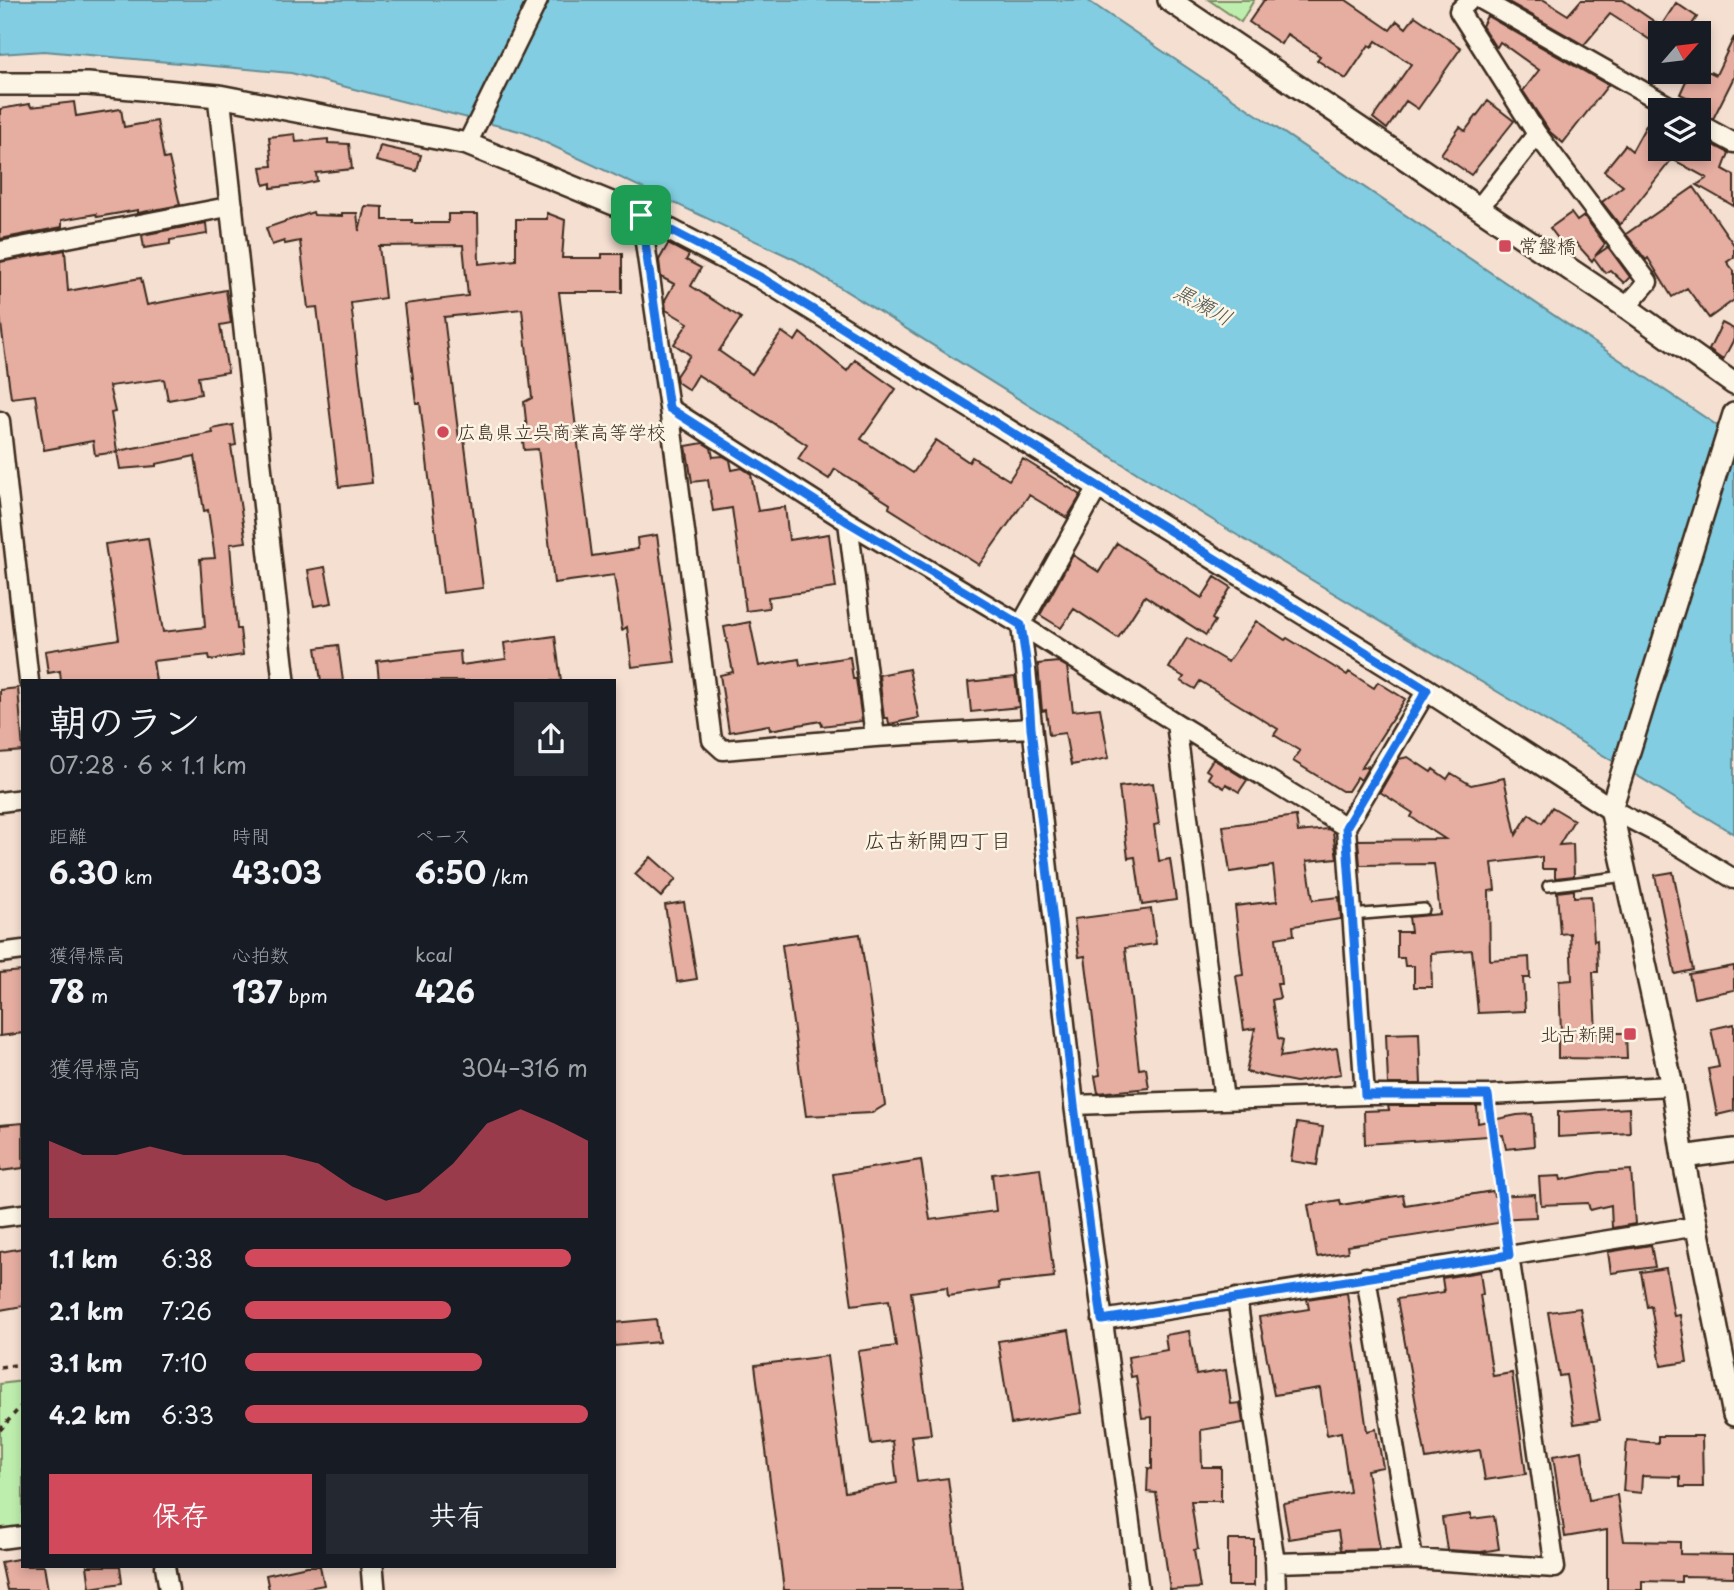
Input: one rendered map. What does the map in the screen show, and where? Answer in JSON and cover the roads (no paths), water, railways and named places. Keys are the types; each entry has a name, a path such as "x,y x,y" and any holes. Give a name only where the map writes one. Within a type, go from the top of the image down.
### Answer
{"street":[{"path":"471,136 538,0"},
{"path":"1169,0 1626,307 1734,384"},
{"path":"1452,0 1462,0"},
{"path":"1470,0 1459,11 1537,134 1648,282 1626,307"},
{"path":"1482,0 1655,98"},
{"path":"0,84 88,84 219,96 471,136 641,215 762,278 1427,690 1614,801 1663,836 1734,880"},
{"path":"219,96 284,679"},
{"path":"1711,131 1734,143"},
{"path":"1479,208 1537,134"},
{"path":"0,251 233,206"},
{"path":"641,215 712,740 723,750 1031,728"},
{"path":"669,408 848,522 1021,625 1346,827"},
{"path":"1734,414 1614,801 1627,876 1672,1086 1683,1157 1734,1415"},
{"path":"0,421 29,679"},
{"path":"1099,485 1021,625 1074,1105 1139,1590"},
{"path":"848,522 876,737"},
{"path":"1365,1095 1346,827 1427,690"},
{"path":"1175,723 1224,1100"},
{"path":"0,802 21,799"},
{"path":"0,953 21,950"},
{"path":"1074,1105 1365,1095 1488,1095 1672,1086"},
{"path":"1683,1157 1734,1150"},
{"path":"0,1217 21,1214"},
{"path":"1102,1320 1698,1226"},
{"path":"1276,1563 1413,1559 1555,1568 1509,1255"},
{"path":"1366,1277 1413,1559"},
{"path":"1237,1298 1276,1563 1276,1590"},
{"path":"0,1539 21,1536"},
{"path":"166,1568 169,1590"},
{"path":"372,1568 374,1590"}],"lane":[{"path":"1548,886 1627,876"},
{"path":"1351,915 1424,909"}],"water":[{"name":"黒瀬川","path":"0,0 1087,0 1734,437 1734,834 1227,529 796,260 523,132 291,73 44,51 0,54"}],"place":[{"name":"常盤橋","path":"1505,246"},
{"name":"広島県立呉商業高等学校","path":"443,432"},
{"name":"北古新開","path":"1630,1034"}],"district":[{"name":"広古新開四丁目","path":"938,841"}]}
